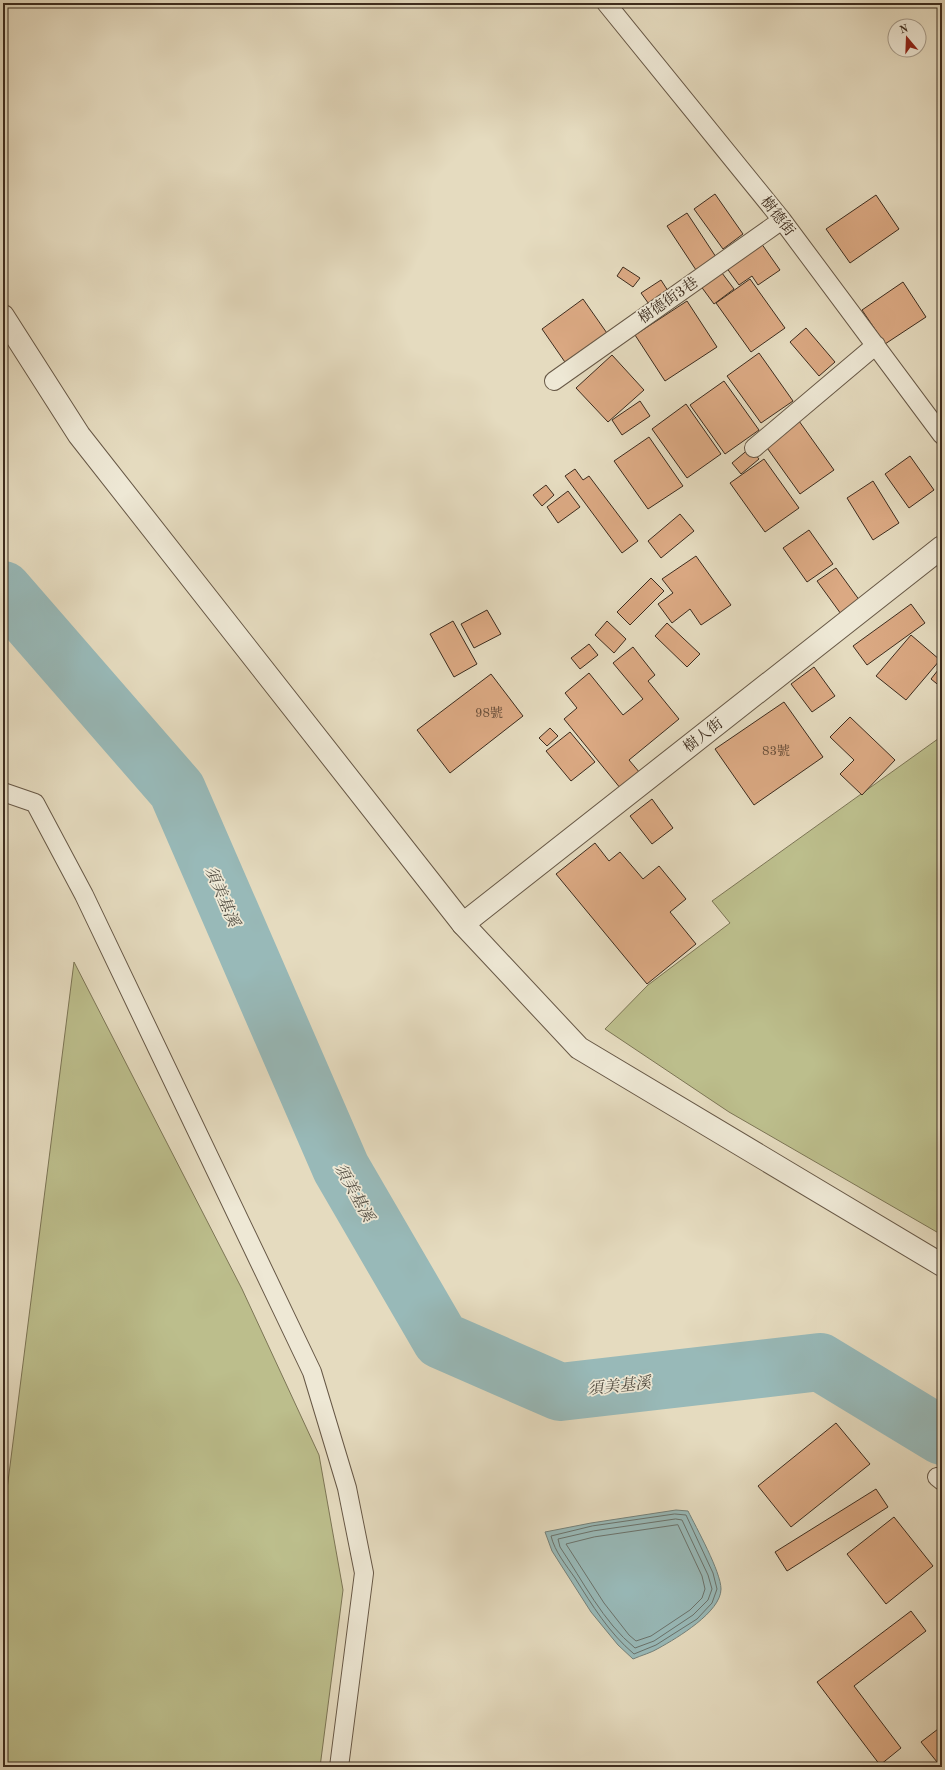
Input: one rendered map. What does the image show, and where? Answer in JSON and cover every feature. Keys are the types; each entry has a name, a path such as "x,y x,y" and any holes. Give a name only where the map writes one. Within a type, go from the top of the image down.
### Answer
{"street":[{"path":"3,316 79,435 463,924 579,1048 942,1265"},
{"name":"樹人街","path":"463,924 942,547"}],"lane":[{"name":"樹德街","path":"606,3 782,220 942,435"},
{"name":"樹德街3巷","path":"554,381 782,220"},
{"path":"754,448 876,345"},
{"path":"3,792 35,802 84,895 312,1372 346,1488 364,1573 339,1767"}],"green space":[{"path":"942,736 942,1235 729,1112 605,1029 648,985 730,923 712,901"},
{"path":"74,962 242,1289 319,1455 343,1590 320,1767 3,1767 3,1521"}],"water":[{"path":"676,1510 688,1511 702,1538 713,1561 720,1581 721,1589 719,1598 714,1607 687,1631 656,1650 633,1659 618,1645 591,1612 552,1551 545,1532 591,1523"}],"building":[{"path":"715,194 743,234 723,249 694,209"},
{"path":"876,195 899,229 850,263 826,229"},
{"path":"687,213 716,257 696,270 667,226"},
{"path":"761,243 780,270 758,285 752,276 739,285 726,267"},
{"path":"623,267 640,278 633,287 617,276"},
{"path":"719,269 734,289 714,304 700,285"},
{"path":"750,279 785,328 751,352 716,303"},
{"path":"661,280 670,294 651,307 641,293"},
{"path":"903,282 926,317 885,344 862,310"},
{"path":"583,299 609,336 567,365 542,329"},
{"path":"687,301 717,347 665,381 635,335"},
{"path":"806,328 835,362 819,376 790,342"},
{"path":"759,353 793,401 761,423 727,376"},
{"path":"612,355 644,390 608,422 576,388"},
{"path":"724,381 759,430 725,454 690,405"},
{"path":"640,401 650,416 622,435 612,420"},
{"path":"686,404 721,454 687,478 652,429"},
{"path":"799,421 834,470 800,494 765,445"},
{"path":"649,437 683,486 648,509 614,461"},
{"path":"750,448 759,459 741,474 732,463"},
{"path":"910,456 934,490 909,508 885,474"},
{"path":"764,459 799,508 765,532 730,483"},
{"path":"575,469 583,480 589,476 638,541 622,553 565,476"},
{"path":"873,481 899,523 873,540 847,498"},
{"path":"546,485 554,495 542,506 533,495"},
{"path":"568,491 580,507 558,523 547,507"},
{"path":"680,514 694,531 661,558 648,541"},
{"path":"809,530 833,564 807,582 783,548"},
{"path":"696,556 731,605 701,625 690,609 672,623 658,604 673,593 662,579"},
{"path":"836,568 860,601 841,614 817,581"},
{"path":"651,578 664,591 630,625 617,612"},
{"path":"911,604 925,623 867,665 853,646"},
{"path":"487,610 501,634 474,648 461,624"},
{"path":"453,621 477,664 454,677 430,634"},
{"path":"607,621 626,639 614,653 595,635"},
{"path":"667,623 700,654 687,667 655,636"},
{"path":"911,635 940,660 906,700 876,676"},
{"path":"589,644 598,655 580,669 571,658"},
{"path":"633,647 655,675 648,681 679,719 629,760 640,773 621,789 564,719 577,708 565,693 589,673 623,715 643,699 613,663"},
{"path":"942,665 942,688 931,679"},
{"path":"814,667 835,696 812,712 791,684"},
{"path":"491,674 523,716 450,773 417,730"},
{"path":"784,702 823,757 754,805 715,749"},
{"path":"850,717 895,760 862,795 840,774 854,760 830,737"},
{"path":"550,728 558,736 547,746 539,738"},
{"path":"570,732 595,762 571,781 546,751"},
{"path":"652,799 673,828 652,844 630,816"},
{"path":"595,843 609,861 620,852 643,879 659,866 686,899 670,912 696,944 647,984 556,874"},
{"path":"836,1423 870,1464 791,1527 758,1486"},
{"path":"876,1489 888,1507 787,1571 775,1552"},
{"path":"894,1517 933,1566 886,1604 847,1554"},
{"path":"911,1611 926,1631 854,1686 901,1748 880,1765 817,1682"},
{"path":"942,1726 942,1767 941,1767 921,1742"}],"waterway":[{"name":"須美基溪","path":"3,590 177,790 341,1168 441,1340 560,1392 820,1362 942,1436"}]}
